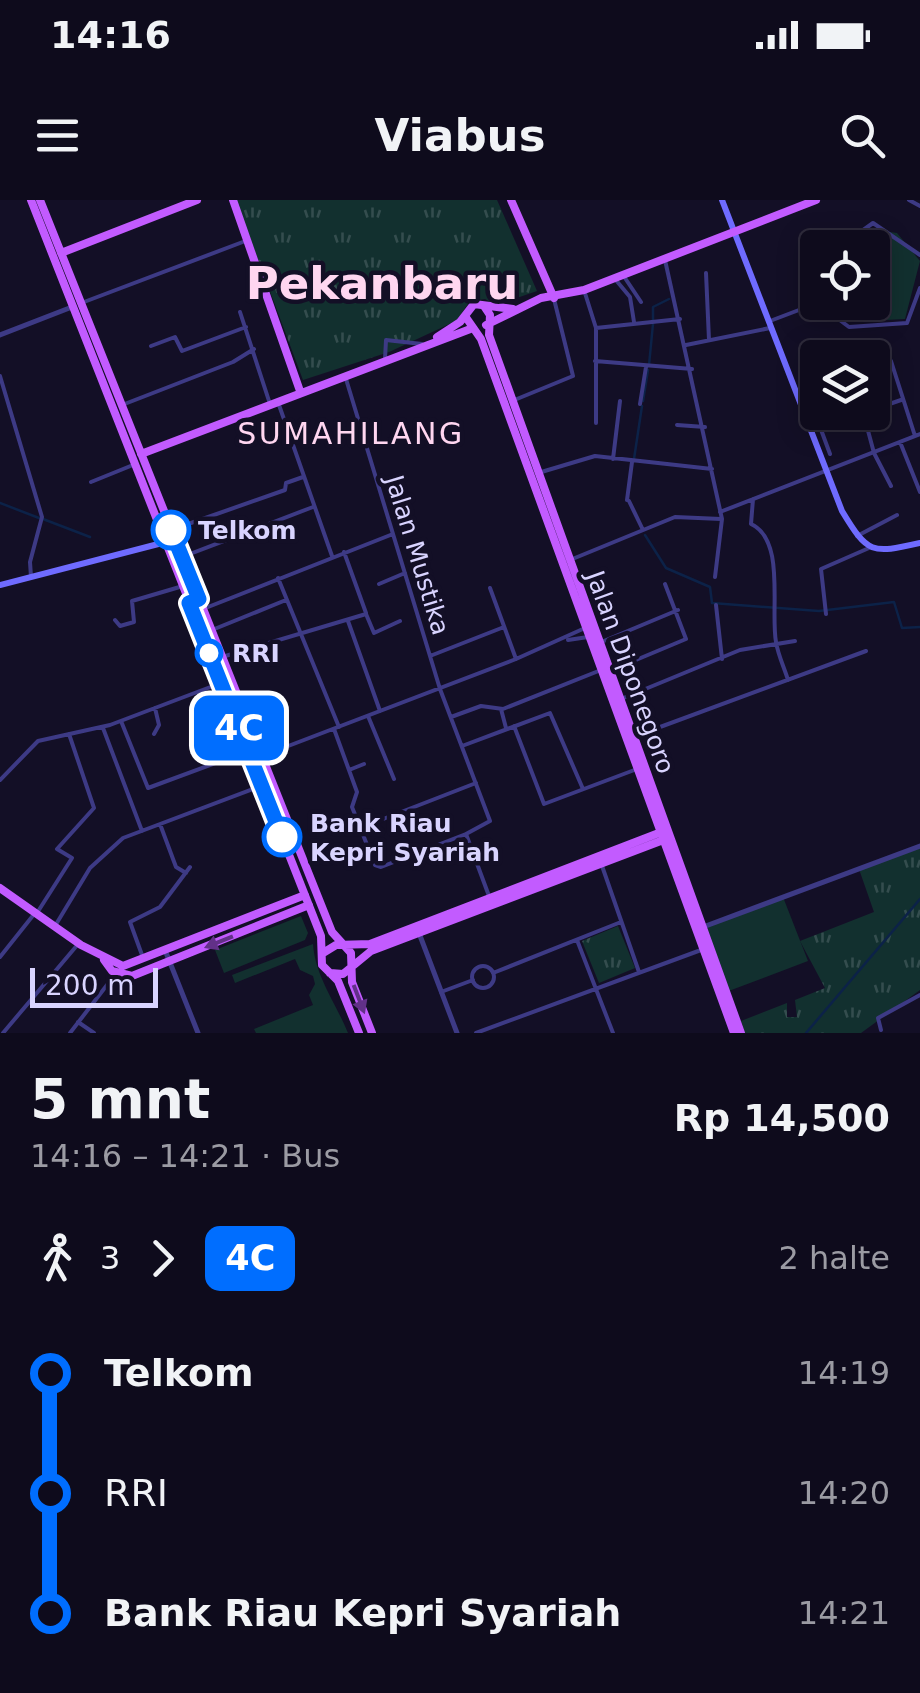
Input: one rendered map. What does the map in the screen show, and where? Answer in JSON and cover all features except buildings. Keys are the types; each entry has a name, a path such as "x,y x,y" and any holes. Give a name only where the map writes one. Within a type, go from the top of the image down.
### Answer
{"main road":[{"path":"30,200 122,405 182,558 221,683 321,936 322,957 329,973 338,981 358,1033"},
{"path":"40,200 182,586 203,609 212,630 332,932 352,964 352,982 372,1033"},
{"path":"61,253 197,200"},
{"path":"232,200 300,392"},
{"path":"511,200 554,298"},
{"path":"722,200 738,232 824,471 858,536 869,548 886,551 920,543"},
{"path":"141,454 425,343 487,324 518,308 584,290 816,200"},
{"path":"425,343 465,316 471,306 518,308"},
{"path":"484,306 490,315 487,324"},
{"path":"465,316 474,328"},
{"name":"Jalan Diponegoro","path":"487,324 599,642 605,670"},
{"name":"Jalan Diponegoro","path":"474,328 587,632 605,670 636,769 703,927 738,1033"},
{"path":"0,586 166,542"},
{"name":"Jalan Diponegoro","path":"616,701 633,737 703,949 718,979"},
{"path":"276,824 287,820"},
{"path":"322,957 332,946 370,944 440,921 665,835"},
{"path":"0,888 79,943 123,966 304,895"},
{"path":"291,900 295,911"},
{"path":"100,956 120,976 132,976 309,906"},
{"path":"329,973 342,974 363,954 440,921"}],"street":[{"path":"909,200 920,206"},
{"path":"890,235 920,255"},
{"path":"0,335 248,240"},
{"path":"665,260 705,427 721,516 715,576"},
{"path":"706,273 710,340"},
{"path":"619,277 641,302"},
{"path":"619,277 630,297 634,322"},
{"path":"840,320 849,327 907,322 920,288"},
{"path":"584,290 596,328 596,423"},
{"path":"512,401 572,376 554,298"},
{"path":"686,345 771,325 800,311"},
{"path":"240,312 332,557"},
{"path":"596,328 680,319"},
{"path":"151,346 174,337 182,351 246,327"},
{"path":"385,359 386,340 425,343"},
{"path":"122,405 232,362 254,348"},
{"path":"594,361 692,369"},
{"path":"570,560 676,517 721,516 753,499 917,435 890,361"},
{"path":"640,404 646,367"},
{"name":"Jalan Mustika","path":"345,374 440,689 490,820 466,834"},
{"path":"0,376 42,517 30,562 31,577"},
{"path":"796,392 800,391"},
{"path":"890,404 903,400"},
{"path":"613,459 620,401"},
{"path":"677,426 705,427"},
{"path":"821,430 830,454"},
{"path":"868,430 874,452 892,486"},
{"path":"900,442 920,492"},
{"path":"538,474 588,457 712,470"},
{"path":"634,462 628,501 642,530"},
{"path":"91,482 135,464"},
{"path":"912,473 920,470"},
{"path":"171,530 285,490 286,483 304,477"},
{"path":"753,499 750,524 762,534 777,575 772,614 776,646 788,680"},
{"path":"182,558 314,506"},
{"path":"858,536 896,514"},
{"path":"203,609 394,534"},
{"path":"826,614 823,566 869,548"},
{"path":"344,552 374,633 400,621"},
{"path":"378,584 406,573"},
{"path":"278,578 304,635 358,792 352,804 375,865 381,867 466,834 492,902"},
{"path":"451,717 482,706 500,709 686,639 665,584"},
{"path":"115,620 120,626 134,622 132,601 182,586"},
{"path":"490,588 516,660"},
{"path":"212,630 288,600"},
{"path":"716,605 722,658"},
{"path":"599,642 678,610"},
{"path":"222,657 367,615"},
{"path":"348,622 380,711"},
{"path":"430,656 504,627"},
{"path":"262,756 587,632"},
{"path":"616,701 740,650 795,640"},
{"path":"633,737 866,650"},
{"path":"0,780 38,742 103,727 221,683"},
{"path":"154,734 160,725 155,708"},
{"path":"500,709 506,728"},
{"path":"462,746 546,713 555,717 583,789"},
{"path":"368,716 394,779"},
{"path":"121,721 148,788 248,752"},
{"path":"514,726 544,804 636,769"},
{"path":"103,727 142,831"},
{"path":"0,956 36,913 72,858 57,848 94,808 69,734"},
{"path":"349,770 364,764"},
{"path":"360,828 476,783"},
{"path":"55,926 96,861 123,838 262,786"},
{"path":"144,959 130,922 160,907 188,870 176,867 160,824"},
{"path":"703,927 920,846"},
{"path":"600,860 639,972"},
{"path":"441,992 473,980 487,986 493,973 621,922"},
{"path":"419,932 457,1033"},
{"path":"576,940 611,1032"},
{"path":"3,1033 79,943"},
{"path":"476,1033 703,949"},
{"path":"166,950 198,1033"},
{"path":"473,980 475,970 481,966 493,973"},
{"path":"70,1033 107,985 120,976"},
{"path":"881,1030 878,1018 920,995"},
{"path":"78,1022 94,1033"},
{"path":"506,1022 511,1033"}],"green space":[{"path":"236,200 497,200 537,291 496,305 485,299 470,301 456,321 389,352 303,380"},
{"path":"890,232 897,233 920,261 905,319 890,320"},
{"path":"920,845 920,990 861,1033 745,1033 741,1021 787,1003 787,1017 797,1017 795,1000 825,988 800,941 874,912 859,869"},
{"path":"783,897 808,961 726,992 703,927"},
{"path":"301,916 308,933 305,940 224,973 215,950"},
{"path":"618,926 635,968 599,983 582,941"},
{"path":"313,944 322,978 348,1033 256,1033 254,1029 313,1005 309,995 315,984 313,976 300,970 295,959 235,983 232,975"}],"waterway":[{"path":"653,320 653,307 669,299"},
{"path":"649,365 653,324"},
{"path":"643,401 648,370"},
{"path":"634,459 642,406"},
{"path":"0,503 39,518"},
{"path":"43,519 90,537"},
{"path":"645,535 666,568 710,587 712,603 819,611 894,602 902,628 920,627"},
{"path":"806,1033 920,899"}],"bus line":[{"name":"4C","path":"171,530 199,599 189,603 282,837"}],"place":[{"name":"Telkom","path":"171,530"},
{"name":"RRI","path":"209,653"},
{"name":"Bank Riau Kepri Syariah","path":"282,837"}],"district":[{"name":"Pekanbaru","path":"382,283"},
{"name":"SUMAHILANG","path":"351,434"}]}
